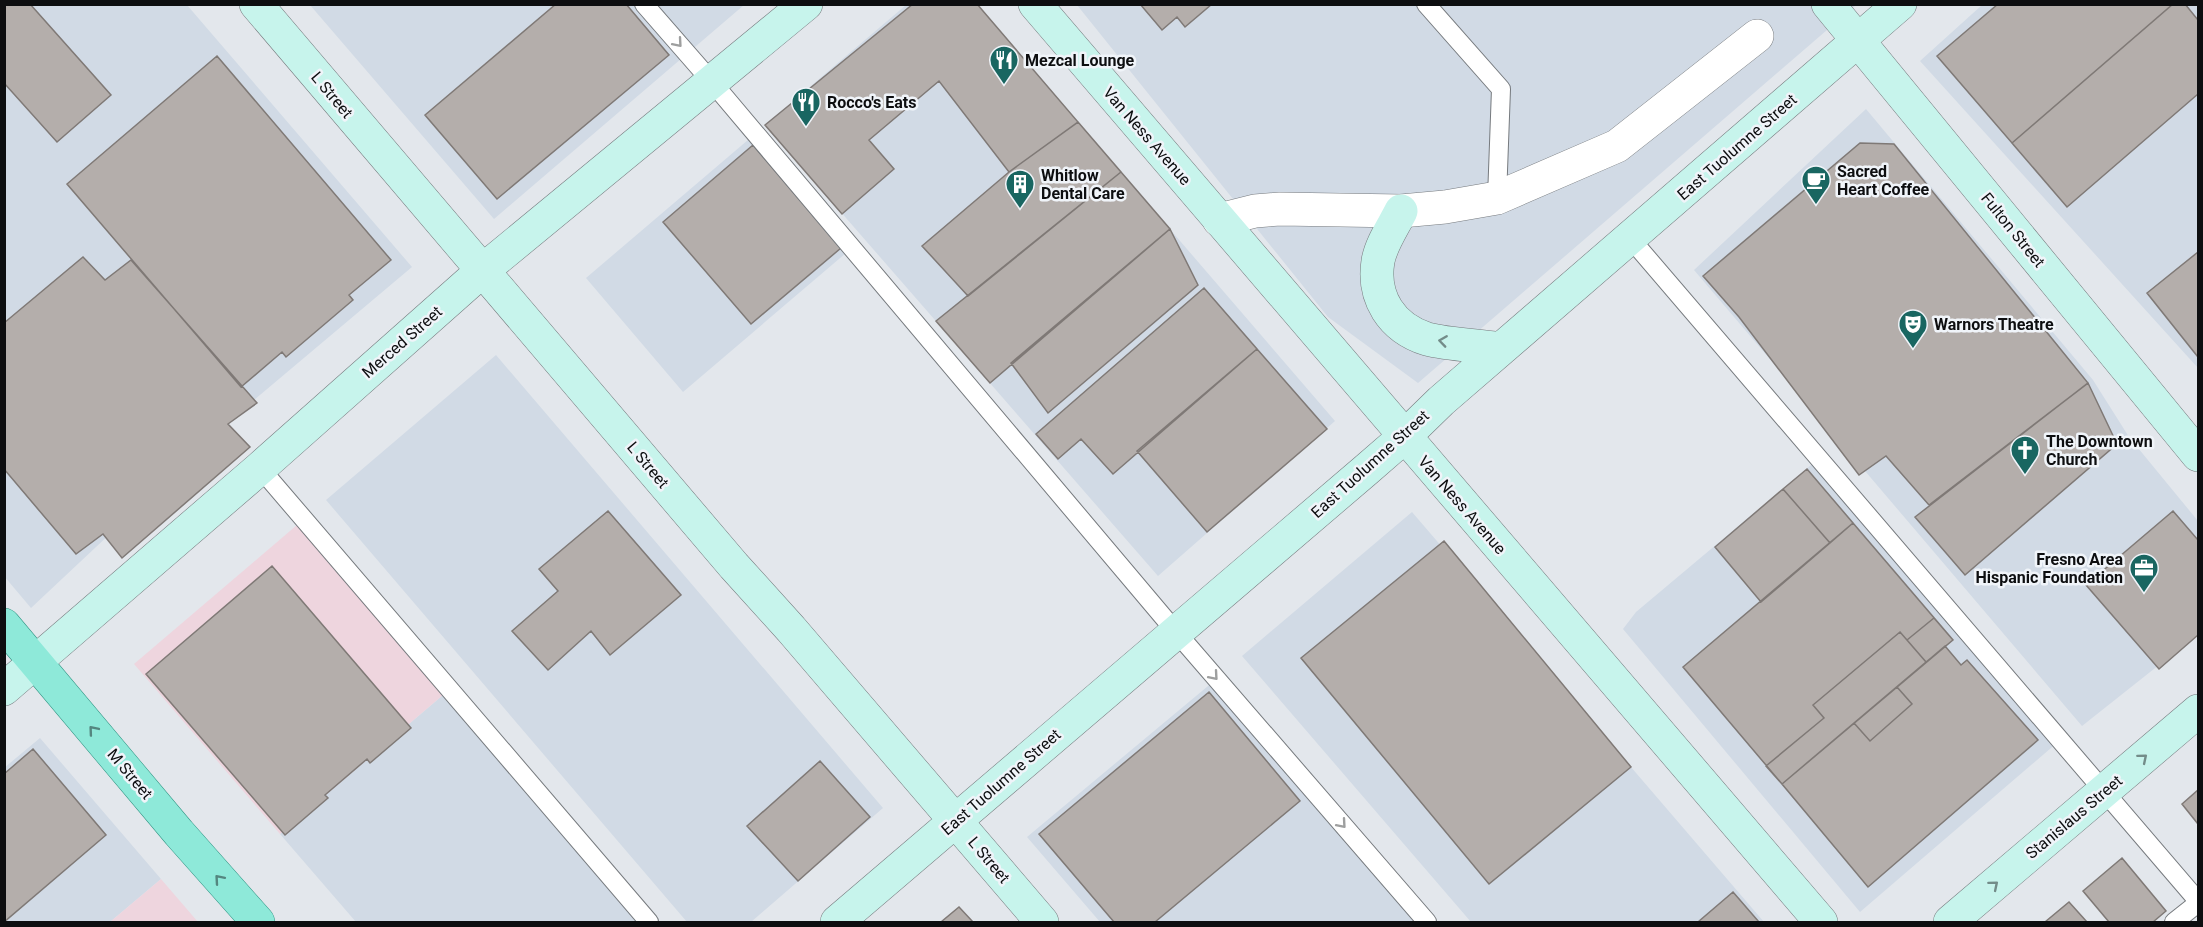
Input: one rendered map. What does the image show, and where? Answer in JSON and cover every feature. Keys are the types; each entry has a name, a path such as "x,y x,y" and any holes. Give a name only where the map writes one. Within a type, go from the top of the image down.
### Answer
{"main road":[{"name":"L Street","path":"256,4 734,566 1042,922"},
{"name":"Merced Street","path":"4,689 260,468 482,271 806,4"},
{"name":"Van Ness Avenue","path":"1035,4 1821,922"},
{"name":"Fulton Street","path":"1828,4 2199,455"},
{"name":"East Tuolumne Street","path":"837,922 1404,437 1441,400 1859,42 1900,4"},
{"path":"1401,211 1386,238 1378,260 1377,286 1385,309 1400,327 1427,339 1501,348"},
{"name":"M Street","path":"4,625 258,922"},
{"name":"Stanislaus Street","path":"1950,922 2199,711"}],"street":[{"path":"1219,220 1254,211 1280,209 1401,211 1445,207 1497,198 1617,146 1757,36"}],"lane":[{"path":"644,4 1176,632 1427,922"},
{"path":"1426,4 1501,89 1497,198"},
{"path":"1630,238 2199,902 2174,922"},
{"path":"260,468 649,922"}],"shaded area":[{"path":"4,5 187,5 412,267 242,410 31,608 4,576"},
{"path":"310,5 744,5 494,219"},
{"path":"906,5 977,5 1335,421 1158,576 765,125"},
{"path":"1077,5 1856,5 1418,383 1328,317"},
{"path":"1982,5 2198,6 2198,368 1920,61"},
{"path":"1866,109 2093,380 2129,437 2198,521 2198,634 2082,726 1694,270"},
{"path":"755,134 853,247 683,392 586,278"},
{"path":"496,355 883,808 751,922 687,922 326,500"},
{"path":"1817,460 2058,742 1860,912 1623,629 1636,612"},
{"path":"1412,512 1764,922 1471,922 1242,656"},
{"path":"304,519 450,689 280,834 134,664"},
{"path":"1220,676 1431,922 1100,922 1027,837"},
{"path":"450,689 650,922 356,922 280,834"},
{"path":"40,738 161,879 110,922 5,922 4,768"},
{"path":"161,879 198,922 110,922"}],"building":[{"path":"4,4 30,4 111,95 57,142 4,83"},
{"path":"556,4 626,4 669,55 497,199 425,115"},
{"path":"913,4 977,4 1078,122 1009,172 939,81 869,140 894,169 842,214 765,125"},
{"path":"1140,4 1212,4 1185,27 1177,17 1162,30"},
{"path":"1998,4 2173,4 2012,143 1937,56"},
{"path":"2173,4 2185,4 2198,20 2198,94 2067,207 2012,143"},
{"path":"217,56 391,260 349,295 353,300 286,357 282,352 241,387 67,184"},
{"name":"Whitlow Dental Care","path":"1078,122 1121,172 968,296 922,246 1009,172"},
{"name":"Warnors Theatre","path":"1860,143 1894,144 2088,383 1929,505 1886,456 1859,475 1739,317 1703,276"},
{"path":"753,145 841,248 751,324 663,222"},
{"path":"1121,172 1170,229 990,383 936,321"},
{"path":"1170,229 1198,285 1048,413 1011,363"},
{"path":"2198,252 2198,357 2147,293"},
{"path":"83,257 105,280 131,260 257,403 228,424 250,447 122,558 103,534 76,554 4,469 4,323"},
{"path":"1204,288 1257,349 1113,474 1081,439 1058,459 1036,434"},
{"path":"1257,349 1327,429 1207,532 1137,451"},
{"name":"The Downtown Church","path":"2088,383 2117,444 1965,575 1915,517"},
{"path":"1807,469 1853,523 1830,543 1783,489"},
{"path":"1783,489 1830,543 1761,602 1715,547"},
{"path":"608,511 681,595 610,655 591,631 548,670 512,631 558,591 539,569"},
{"path":"2173,511 2198,540 2198,635 2159,669 2086,585"},
{"path":"1853,523 1953,640 1782,784 1683,667"},
{"path":"1444,541 1631,767 1489,884 1301,658"},
{"path":"272,566 411,728 370,763 367,759 325,795 328,798 285,835 146,674"},
{"path":"1934,618 1953,640 1926,662 1907,640"},
{"path":"1900,632 1926,662 1782,784 1766,766 1824,718 1813,705"},
{"path":"1945,646 1961,665 1967,660 2038,740 1868,887 1782,784 1854,723 1870,741 1912,704 1897,687"},
{"path":"1897,687 1912,704 1870,741 1854,723"},
{"path":"1209,692 1300,801 1155,922 1114,922 1039,834"},
{"path":"33,749 106,835 4,922 4,774"},
{"path":"820,761 870,817 798,881 747,826"},
{"path":"2198,790 2198,824 2182,804"},
{"path":"2122,858 2166,911 2153,922 2109,922 2083,891"},
{"path":"1733,892 1759,922 1698,922"},
{"path":"2069,902 2087,922 2045,922"},
{"path":"959,907 973,922 941,922"}],"place":[{"name":"Mezcal Lounge","path":"1004,86"},
{"name":"Rocco's Eats","path":"806,128"},
{"name":"Sacred Heart Coffee","path":"1816,206"},
{"name":"Whitlow Dental Care","path":"1020,210"},
{"name":"Warnors Theatre","path":"1913,350"},
{"name":"The Downtown Church","path":"2025,476"},
{"name":"Fresno Area Hispanic Foundation","path":"2144,594"}]}
